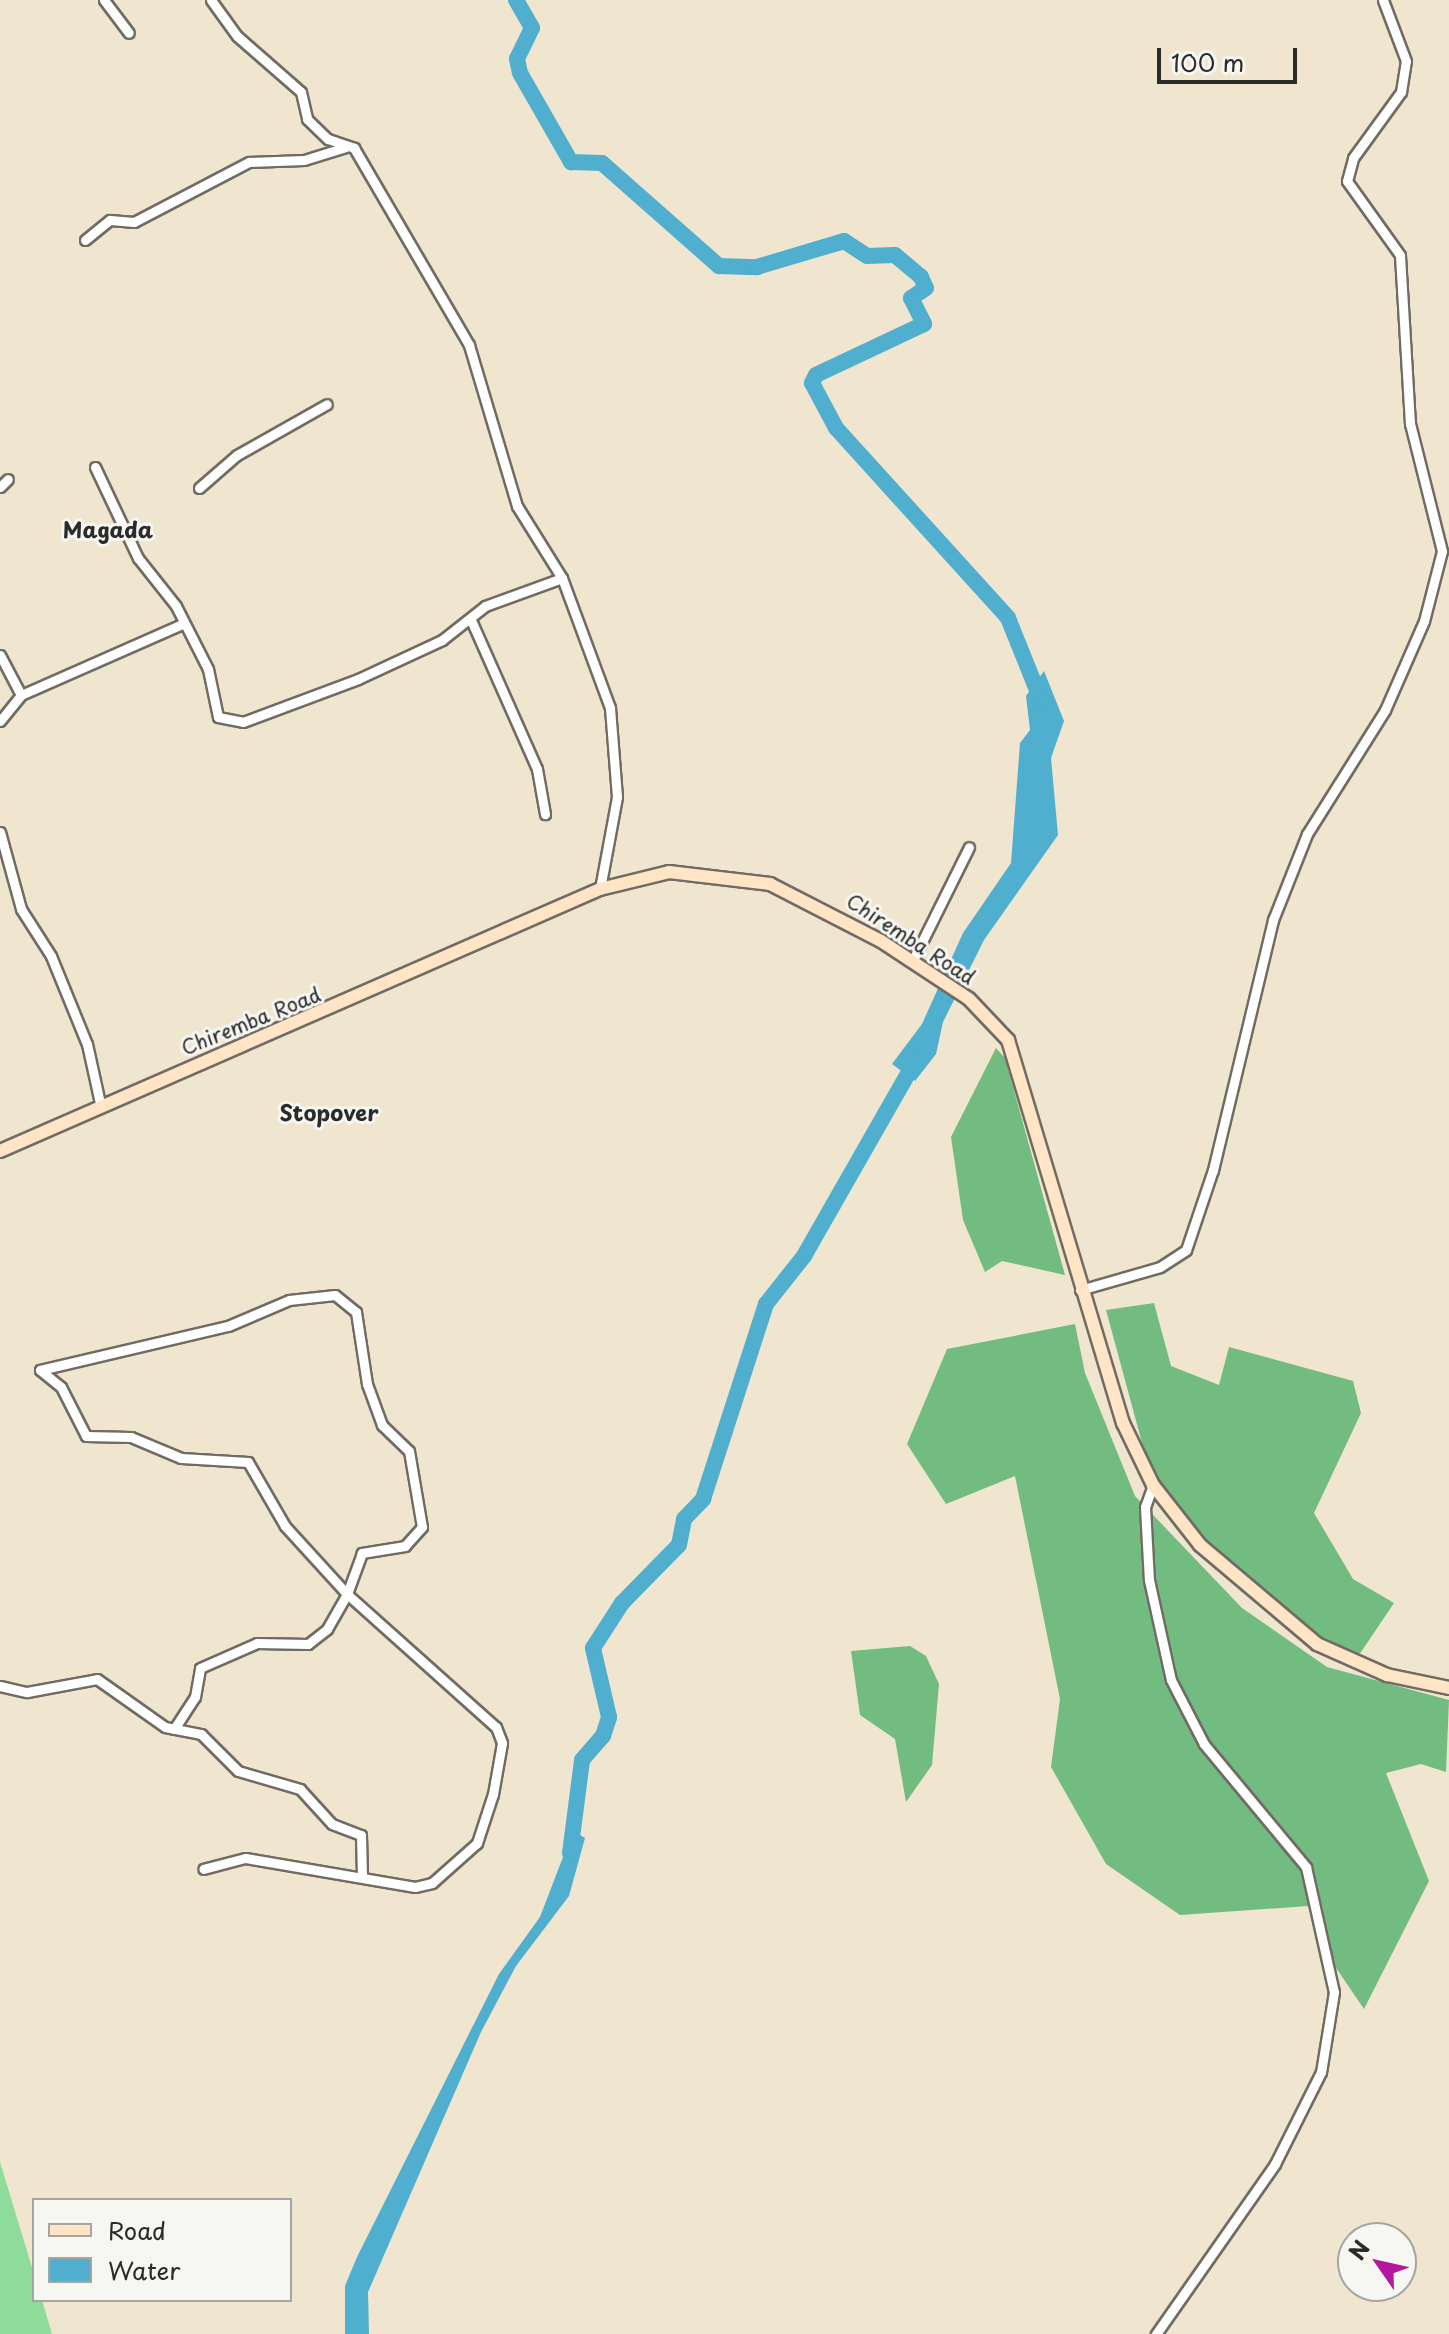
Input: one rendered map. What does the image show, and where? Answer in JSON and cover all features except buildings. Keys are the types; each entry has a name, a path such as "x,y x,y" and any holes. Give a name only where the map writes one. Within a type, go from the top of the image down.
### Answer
{"main road":[{"name":"Chiremba Road","path":"0,1151 100,1103 351,1003 600,889 669,872 751,878 821,906 965,996 1014,1051 1080,1290 1123,1423 1153,1485 1230,1578 1317,1644 1387,1675 1449,1688"}],"street":[{"path":"104,0 129,33"},
{"path":"211,0 237,36 301,92 307,119 346,147"},
{"path":"1080,1290 1160,1267 1186,1250 1273,920 1307,834 1385,710 1424,621 1442,551 1410,424 1400,255 1347,181 1353,158 1401,92 1406,61 1383,0"},
{"path":"85,240 110,220 134,222 249,162 304,160 346,147 354,148 469,345 517,506 562,578 595,651 617,750 600,889"},
{"path":"199,488 237,455 327,404"},
{"path":"95,467 180,625 208,669 218,717 243,722 408,659 471,620 485,606 562,578"},
{"path":"0,487 8,479"},
{"path":"471,620 537,769 545,814"},
{"path":"0,721 21,695 180,625"},
{"path":"0,655 21,695"},
{"path":"0,832 21,909 51,956 87,1044 100,1103"},
{"path":"912,962 969,847"},
{"path":"174,1729 195,1697 200,1668 257,1643 308,1644 327,1629 347,1594 362,1553 405,1546 422,1527 409,1451 382,1425 367,1384 356,1312 335,1295 289,1300 228,1326 40,1370 61,1387 86,1436 131,1437 181,1458 248,1462 285,1526 347,1594 496,1727 502,1743 477,1843 432,1883 362,1877 245,1858 203,1869"},
{"path":"1153,1485 1145,1507 1149,1580 1171,1680 1204,1744 1306,1867 1334,1992 1321,2072 1275,2164 1156,2334"},
{"path":"0,1686 27,1692 97,1679 174,1729 201,1734 238,1771 300,1789 332,1824 361,1835 362,1877"}],"green space":[{"path":"996,1048 1005,1058 1065,1275 1002,1261 985,1272 963,1220 951,1137"},
{"path":"1154,1303 1171,1366 1219,1385 1229,1347 1353,1381 1361,1413 1314,1513 1353,1579 1394,1603 1359,1655 1326,1648 1248,1590 1191,1528 1148,1465 1106,1310"},
{"path":"1075,1324 1085,1373 1135,1496 1242,1608 1327,1667 1449,1700 1446,1772 1421,1764 1386,1773 1429,1881 1364,2009 1332,1962 1322,1905 1180,1915 1106,1864 1051,1767 1060,1699 1015,1476 946,1504 907,1444 947,1349"},
{"path":"910,1646 926,1656 939,1684 932,1765 906,1802 895,1739 860,1715 851,1651"},
{"path":"0,2162 32,2267 32,2302 43,2302 52,2334 0,2334"}],"water":[{"path":"1044,671 1064,721 1051,758 1058,835 984,940 943,1022 936,1054 915,1081 892,1064 922,1024 963,933 1011,863 1020,743 1030,730 1026,696"},
{"path":"573,1831 585,1838 569,1896 516,1966 481,2032 368,2292 369,2334 345,2334 345,2286 357,2257 499,1974 540,1917"}],"waterway":[{"path":"516,0 532,28 517,59 520,73 571,162 602,163 719,266 757,267 844,241 867,256 895,255 921,277 926,288 911,298 924,324 816,375 812,383 836,428 1008,618 1041,700"},
{"path":"570,1853 582,1760 603,1736 609,1717 593,1648 622,1603 679,1545 684,1519 703,1499 766,1304 804,1256 917,1058"}],"district":[{"name":"Magada","path":"108,529"},
{"name":"Stopover","path":"329,1112"}]}
